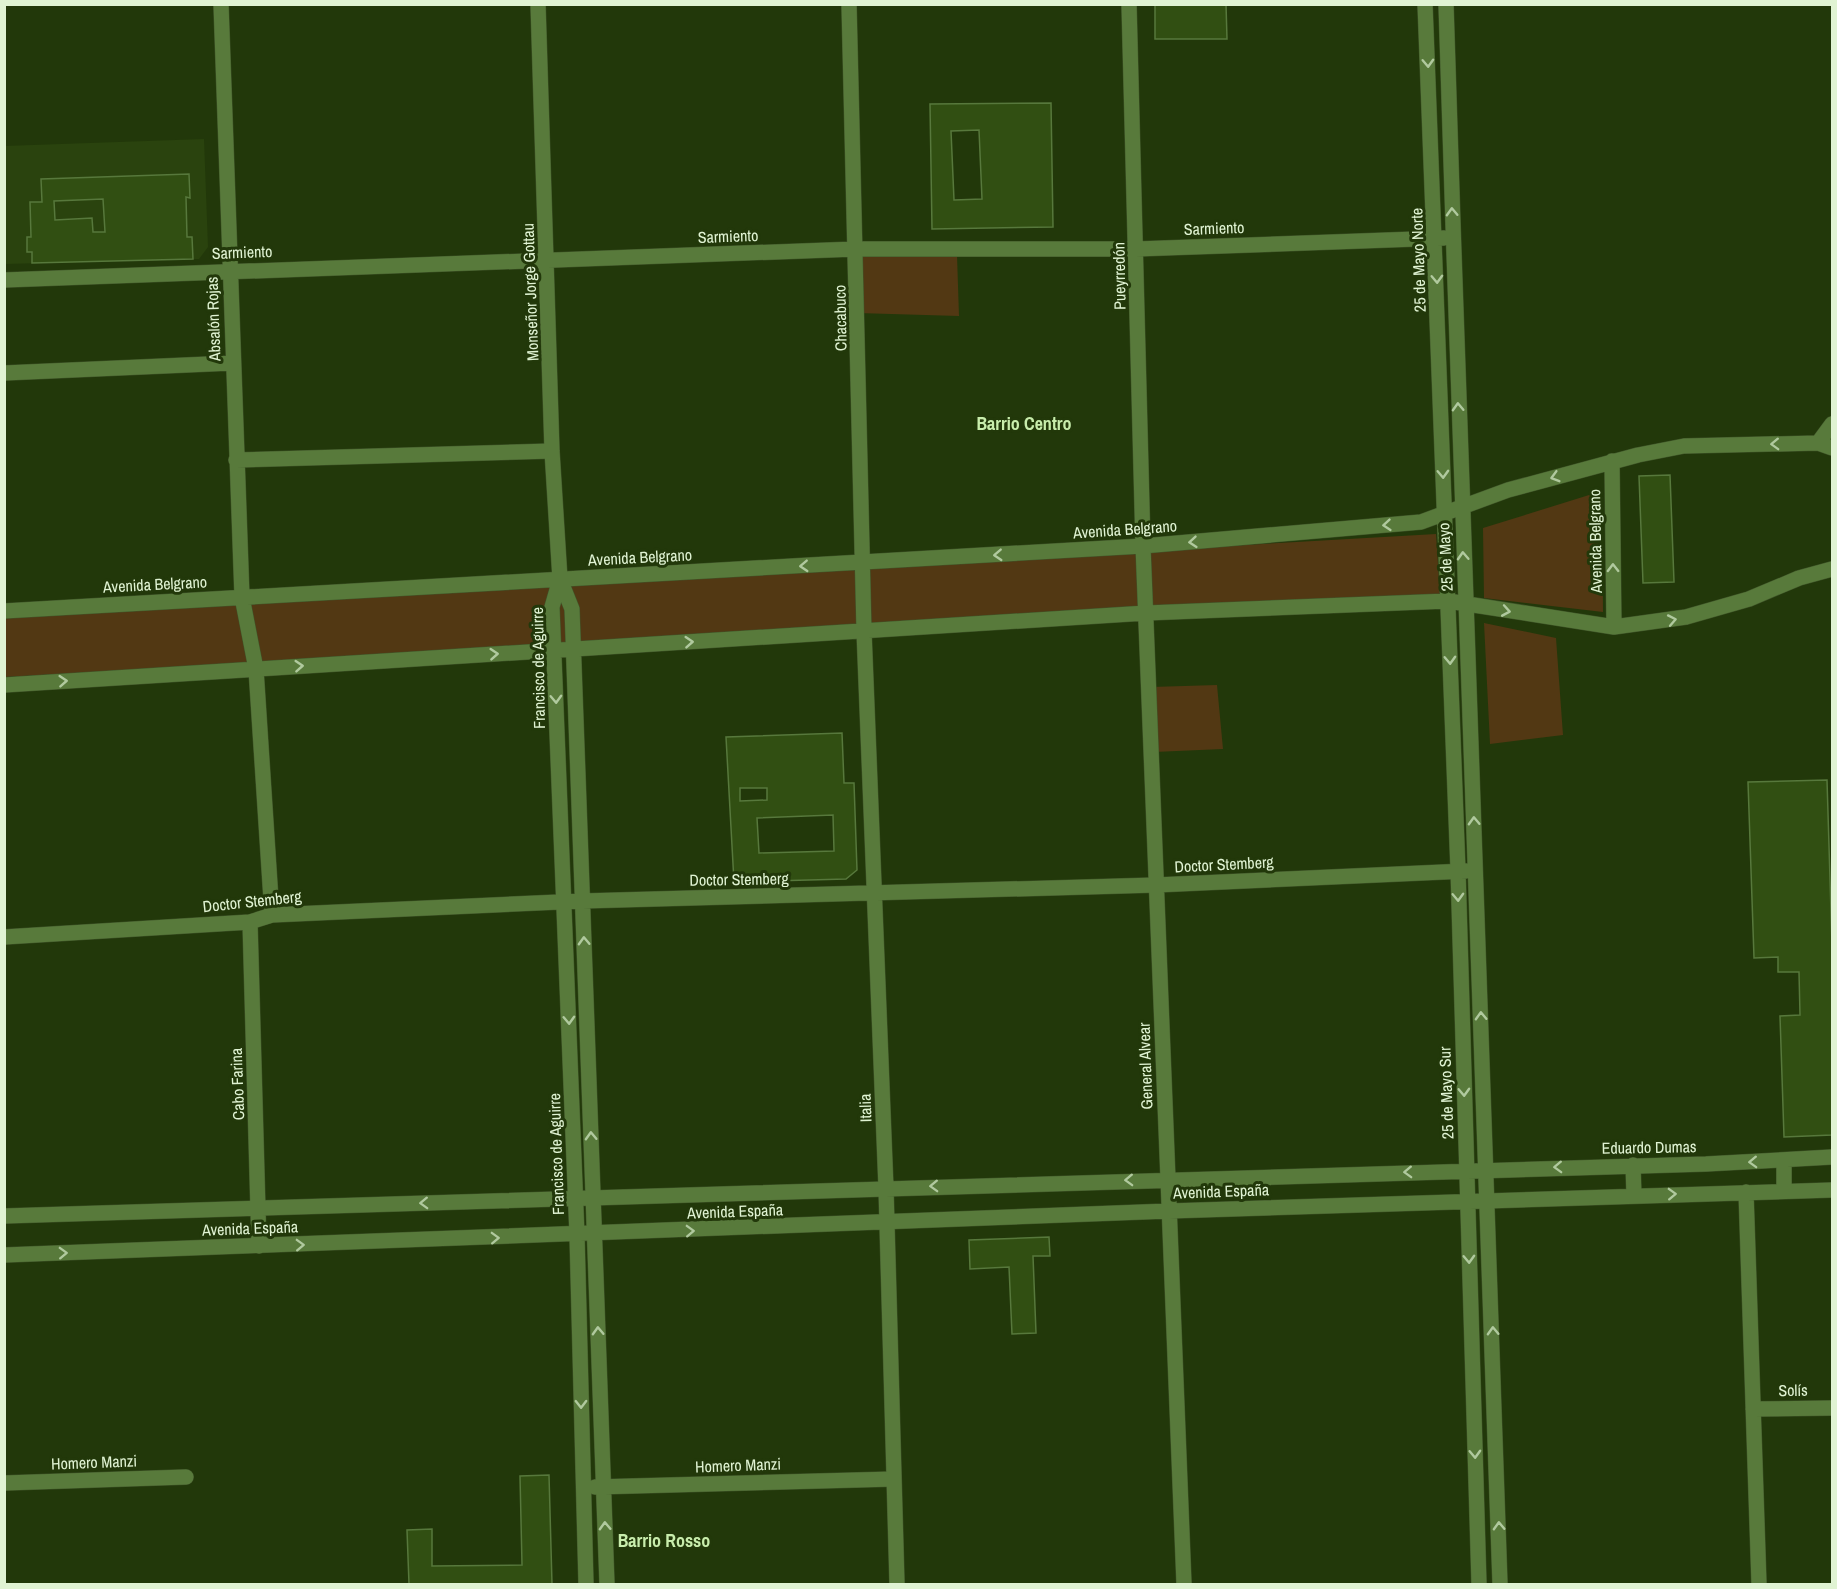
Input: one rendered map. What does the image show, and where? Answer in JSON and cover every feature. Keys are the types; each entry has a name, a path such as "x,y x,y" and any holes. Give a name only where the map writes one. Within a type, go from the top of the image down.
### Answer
{"street":[{"name":"Absalón Rojas","path":"221,4 242,597 256,669"},
{"name":"Monseñor Jorge Gottau","path":"538,4 552,451 560,579"},
{"name":"Chacabuco","path":"849,4 864,631"},
{"name":"Pueyrredón","path":"1129,4 1143,546"},
{"name":"25 de Mayo Norte","path":"1425,4 1444,515"},
{"path":"1446,4 1461,507"},
{"name":"Sarmiento","path":"4,280 229,270 856,249 1136,249 1453,237"},
{"path":"4,373 232,363"},
{"path":"1612,461 1684,446 1825,445 1833,424"},
{"path":"236,460 552,451"},
{"name":"Avenida Belgrano","path":"4,610 1143,546 1421,522 1508,490 1612,461 1614,627"},
{"name":"25 de Mayo","path":"1461,507 1466,604"},
{"name":"25 de Mayo","path":"1444,515 1448,601"},
{"name":"General Alvear","path":"1143,546 1184,1584"},
{"path":"4,685 1146,613 1448,601 1614,627 1686,617 1749,599 1799,578 1833,569"},
{"name":"Francisco de Aguirre","path":"560,579 572,609 607,1584"},
{"name":"Francisco de Aguirre","path":"560,579 552,607 576,1198 586,1584"},
{"name":"25 de Mayo Sur","path":"1448,601 1479,1584"},
{"path":"1466,604 1486,1170 1489,1200 1500,1584"},
{"name":"Italia","path":"864,631 886,1188 897,1584"},
{"path":"256,669 272,915"},
{"name":"Doctor Stemberg","path":"4,937 250,922 272,915 582,901 1156,885 1475,871"},
{"name":"Cabo Farina","path":"250,922 259,1246"},
{"name":"Eduardo Dumas","path":"1466,1170 1833,1157"},
{"path":"1784,1160 1784,1191"},
{"path":"1633,1165 1634,1196"},
{"name":"Avenida España","path":"4,1216 1466,1170"},
{"path":"1467,1201 1833,1190"},
{"path":"1746,1192 1759,1584"},
{"name":"Avenida España","path":"4,1255 1467,1201"},
{"name":"Solís","path":"1753,1409 1833,1408"},
{"name":"Homero Manzi","path":"4,1483 186,1477"},
{"name":"Homero Manzi","path":"583,1488 894,1479"}],"shaded area":[{"path":"204,139 208,247 199,259 5,264 4,146"},
{"path":"957,255 959,316 857,313 854,256"},
{"path":"1602,491 1603,612 1484,598 1483,528"},
{"path":"1436,534 1440,595 5,677 5,616"},
{"path":"1484,623 1556,638 1563,735 1490,744"},
{"path":"1217,685 1223,749 1154,752 1151,687"}],"building":[{"path":"1155,4 1226,4 1227,39 1155,39"},
{"path":"1051,103 1053,227 932,229 930,104","holes":["979,130 982,199 954,200 951,131"]},
{"path":"189,174 190,198 186,197 187,237 192,237 193,259 32,263 32,252 27,252 27,237 31,237 30,202 42,202 41,179","holes":["103,199 105,232 93,232 92,218 55,220 54,201"]},
{"path":"1670,475 1674,582 1643,583 1639,476"},
{"path":"842,733 844,783 854,783 857,870 846,879 734,882 726,737","holes":["740,788 767,788 767,800 740,801","833,815 834,851 759,853 757,818"]},
{"path":"1827,780 1832,945 1832,1135 1784,1137 1780,1016 1800,1015 1799,972 1778,972 1778,957 1754,958 1748,782"},
{"path":"1049,1237 1050,1256 1033,1256 1036,1333 1012,1334 1009,1267 970,1269 969,1240"},
{"path":"549,1475 552,1584 409,1584 407,1530 432,1529 432,1566 522,1565 520,1476"}],"district":[{"name":"Barrio Centro","path":"1024,424"},
{"name":"Barrio Rosso","path":"664,1541"}]}
